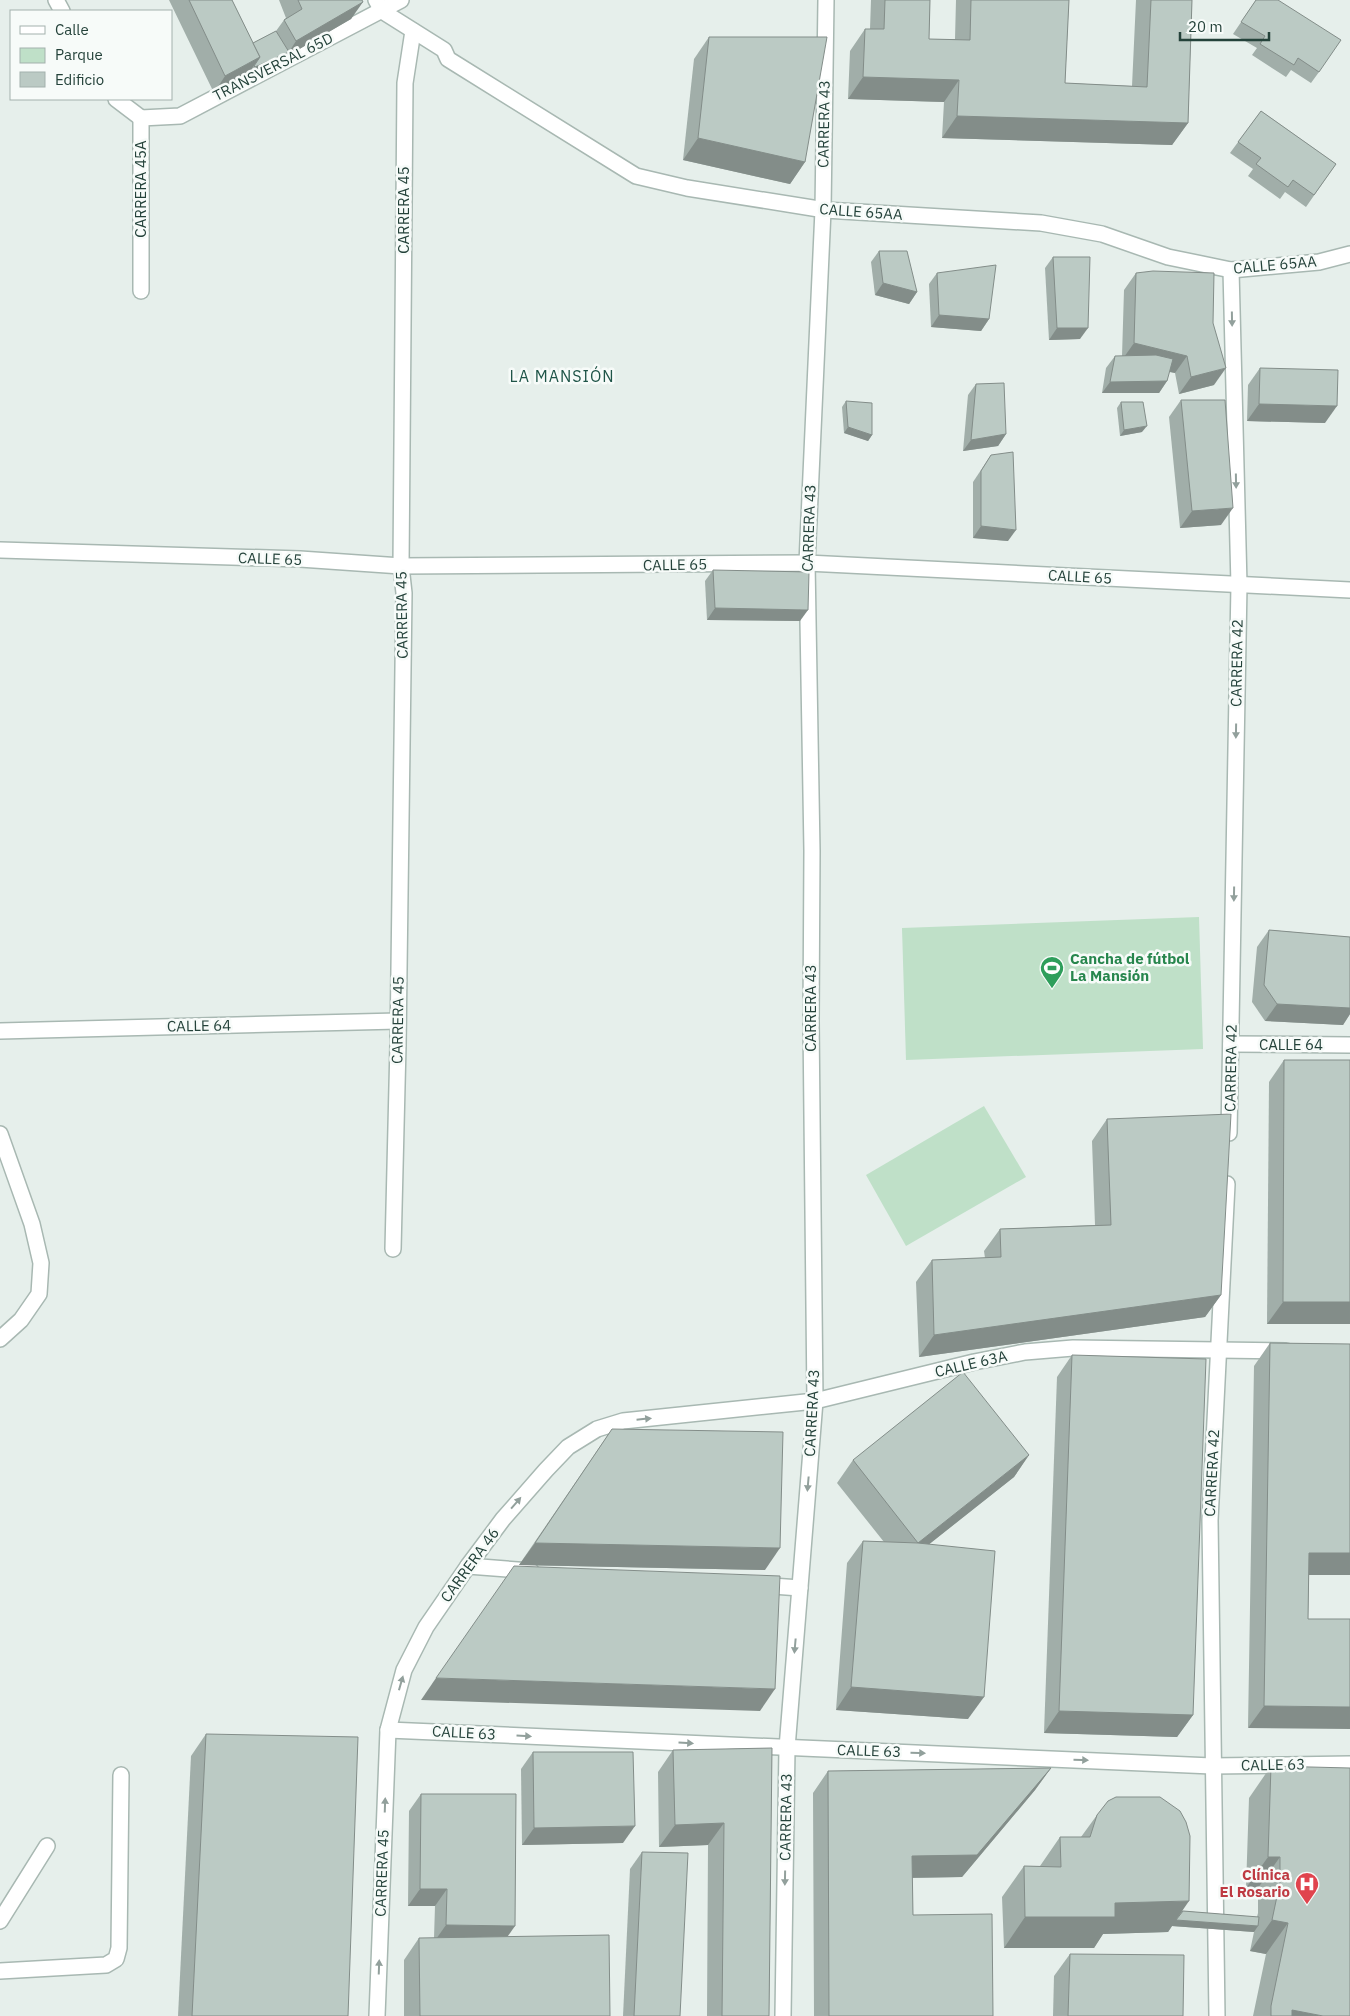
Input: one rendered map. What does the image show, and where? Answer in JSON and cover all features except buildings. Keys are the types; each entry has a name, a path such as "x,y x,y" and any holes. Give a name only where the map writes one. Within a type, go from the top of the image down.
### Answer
{"street":[{"name":"TRANSVERSAL 65D","path":"141,118 180,116 379,6 401,0"},
{"name":"CARRERA 43","path":"783,2016 787,1748 815,1401 811,1021 812,851 807,563 823,210 826,0"},
{"path":"379,6 413,31"},
{"name":"CALLE 65AA","path":"413,31 444,50 448,59 636,176 687,188 823,210 1040,223 1102,234 1168,257 1231,270 1319,262 1350,254"},
{"name":"CARRERA 45","path":"392,1249 398,1021 404,593 401,566 405,83 413,31"},
{"name":"CARRERA 45A","path":"117,100 141,118 141,291"},
{"name":"CARRERA 42","path":"1229,1150 1238,584 1231,270"},
{"name":"CALLE 65","path":"0,550 300,559 401,566 807,563 1350,590"},
{"name":"CALLE 64","path":"0,1031 398,1021"},
{"name":"CALLE 64","path":"1231,1044 1350,1045"},
{"path":"0,1134 32,1224 41,1263 39,1294 21,1320 0,1338"},
{"name":"CARRERA 42","path":"1217,2016 1210,1520 1228,1170"},
{"name":"CALLE 63A","path":"596,1429 623,1421 815,1401 974,1362 1025,1352 1073,1348 1303,1351"},
{"name":"CARRERA 46","path":"388,1730 404,1670 426,1627 468,1566 502,1519 546,1470 568,1447 596,1429"},
{"path":"468,1566 546,1572"},
{"path":"741,1584 800,1588"},
{"name":"CARRERA 45","path":"377,2016 388,1730"},
{"name":"CALLE 63","path":"388,1730 1212,1766 1350,1764"},
{"path":"0,1971 106,1964 116,1959 119,1948 122,1775"},
{"path":"0,1921 11,1900 46,1846"}],"green space":[{"name":"Cancha de fútbol La Mansión","path":"1199,917 1203,1049 906,1060 902,928"},
{"path":"984,1106 1026,1177 906,1246 866,1175"}],"place":[{"name":"Cancha de fútbol La Mansión","path":"1052,989"},
{"name":"Clínica El Rosario","path":"1307,1905"}],"district":[{"name":"LA MANSIÓN","path":"562,376"}]}
